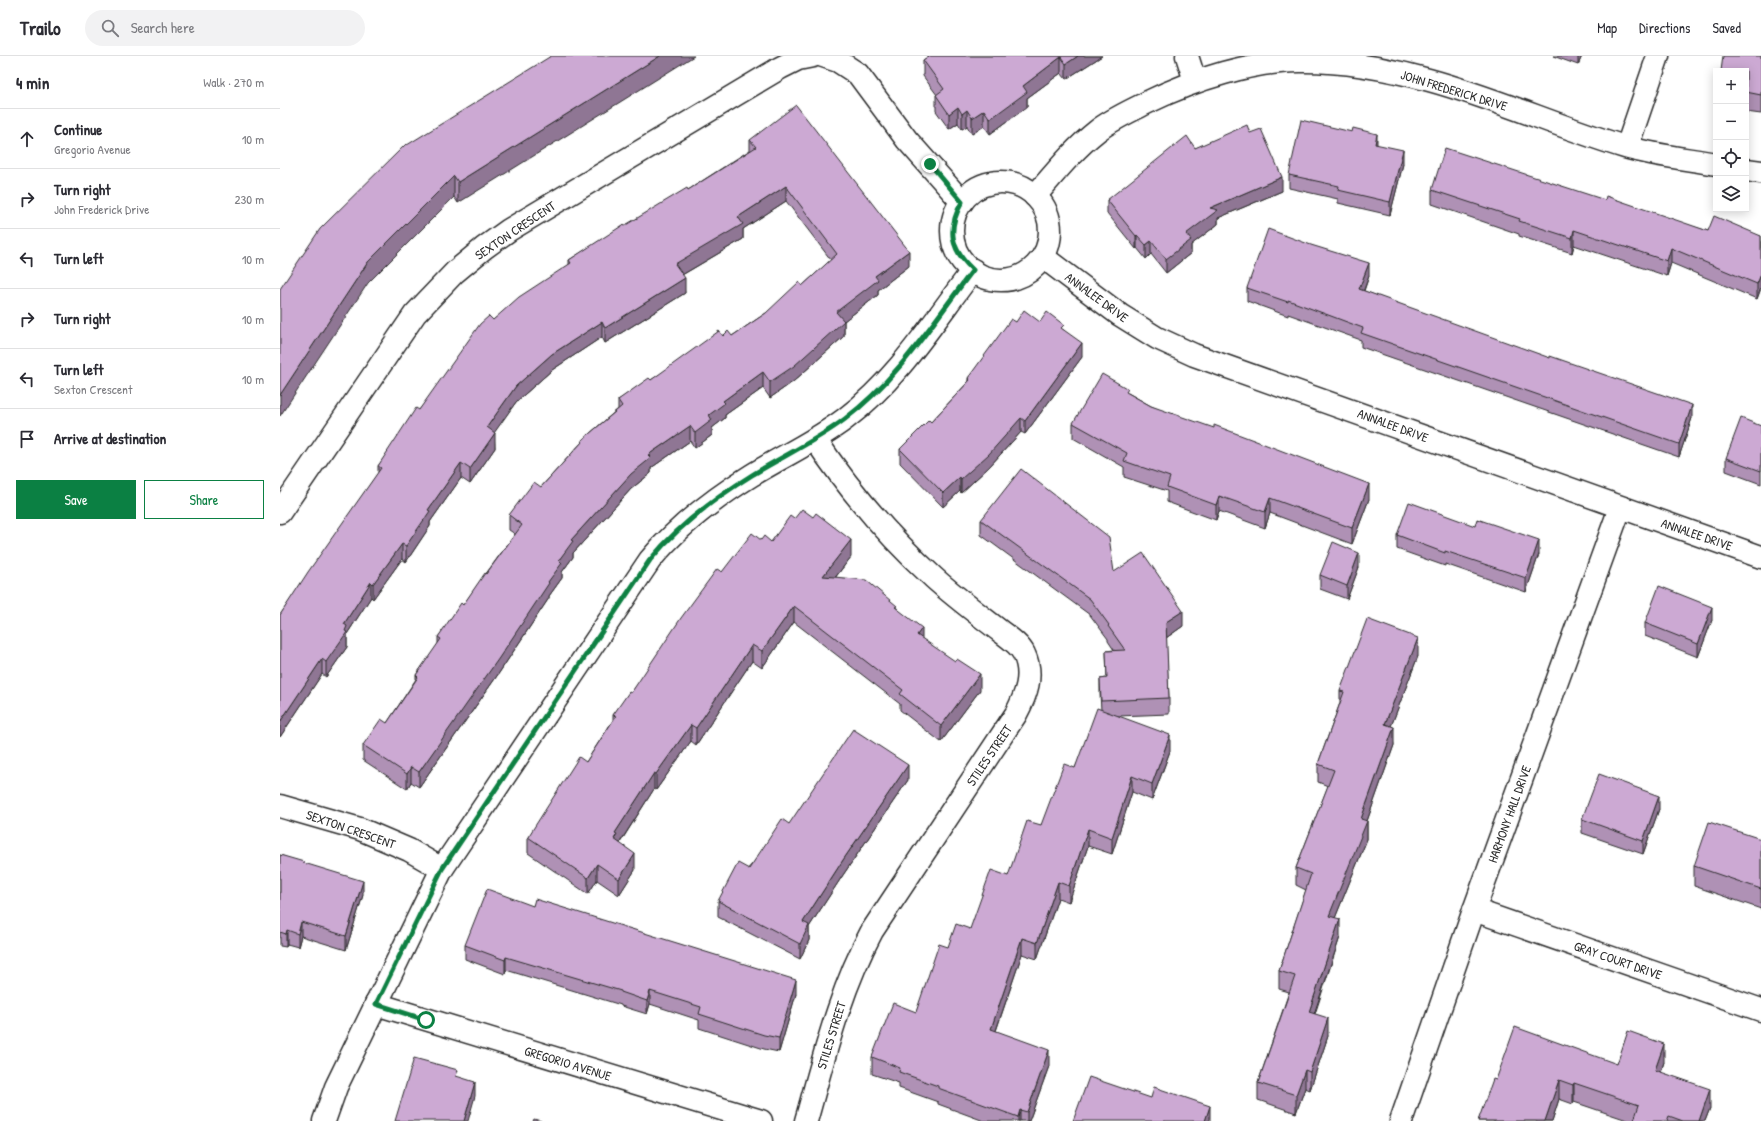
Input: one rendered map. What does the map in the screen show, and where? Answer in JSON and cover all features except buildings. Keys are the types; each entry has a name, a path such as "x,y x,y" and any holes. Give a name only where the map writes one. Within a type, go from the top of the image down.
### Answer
{"street":[{"name":"SEXTON CRESCENT","path":"280,512 415,314 455,272 484,248 516,226 780,68 798,59 813,56"},
{"path":"823,56 838,61 858,74 907,140 962,202"},
{"path":"1187,56 1195,81"},
{"path":"1627,148 1658,56"},
{"name":"JOHN FREDERICK DRIVE","path":"1035,196 1071,154 1098,130 1166,94 1195,81 1235,71 1274,63 1303,61 1332,62 1368,67 1428,80 1627,148 1713,163"},
{"path":"1749,170 1761,172"},
{"path":"1005,182 1022,186 1035,196 1044,206 1049,219 1050,232 1048,245 1043,257 1032,269 1018,277 1003,280 987,278 973,270 962,260 955,246 952,230 955,215 962,202 974,190 989,184 1005,182"},
{"name":"ANNALEE DRIVE","path":"1043,257 1120,315 1157,338 1194,355 1350,409 1620,508 1761,557"},
{"path":"324,1121 336,1087 442,869 617,607 662,546 704,509 728,491 752,475 815,440 846,418 890,379 907,359 973,270"},
{"name":"STILES STREET","path":"806,1121 837,1016 862,949 872,931 1016,714 1026,696 1030,674 1024,653 1011,640 935,579 903,548 840,476 815,440"},
{"name":"HARMONY HALL DRIVE","path":"1401,1121 1474,910 1620,508"},
{"name":"SEXTON CRESCENT","path":"280,806 360,829 409,850 442,869"},
{"name":"GRAY COURT DRIVE","path":"1474,910 1761,1010"},
{"name":"GREGORIO AVENUE","path":"376,1004 761,1121"}],"route":[{"path":"426,1020 376,1004 442,869 650,560 662,546 687,523 728,491 752,475 815,440 846,418 869,398 890,379 907,359 973,270 962,260 955,246 952,230 955,215 962,202 930,164"}]}
